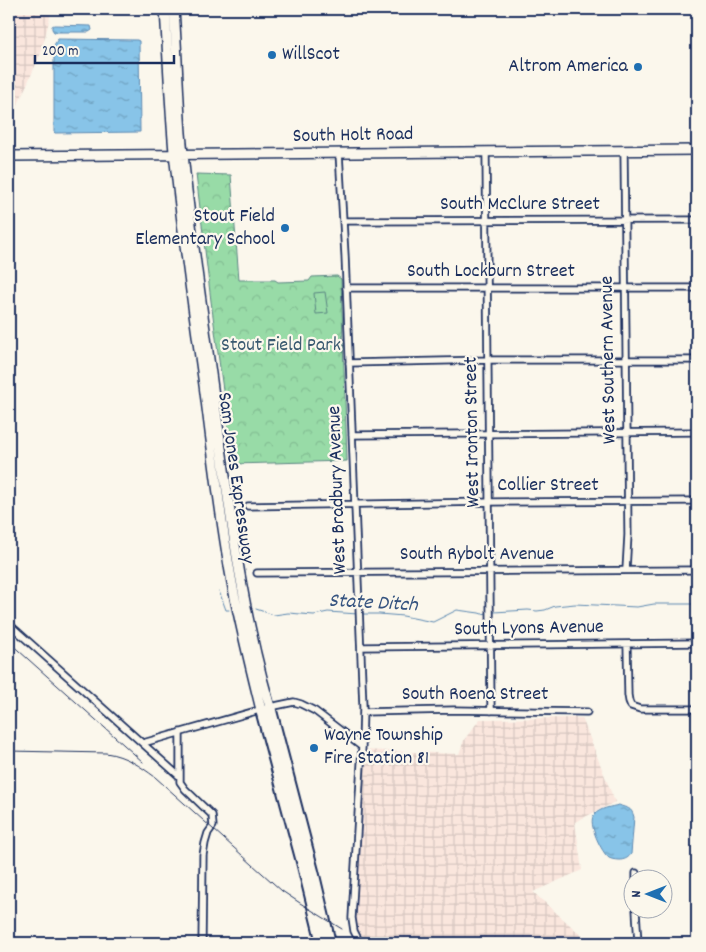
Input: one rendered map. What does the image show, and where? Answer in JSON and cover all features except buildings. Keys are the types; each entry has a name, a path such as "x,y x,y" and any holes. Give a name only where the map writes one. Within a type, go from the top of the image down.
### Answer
{"highway":[{"name":"Sam Jones Expressway","path":"266,708 313,871 328,942"}],"main road":[{"name":"Sam Jones Expressway","path":"165,9 170,91 190,222 232,531 266,708"},
{"name":"Sam Jones Expressway","path":"174,9 179,155"},
{"name":"South Holt Road","path":"9,156 697,150"}],"street":[{"name":"West Southern Avenue","path":"624,150 628,502 626,570"},
{"name":"West Ironton Street","path":"486,152 492,646 491,711"},
{"name":"West Bradbury Avenue","path":"339,153 363,712 352,918 354,931 360,943"},
{"name":"South McClure Street","path":"343,221 697,220"},
{"name":"South Lockburn Street","path":"346,288 697,288"},
{"path":"349,363 488,360 697,360"},
{"path":"352,435 697,432"},
{"name":"Collier Street","path":"248,506 697,501"},
{"name":"South Rybolt Avenue","path":"257,573 697,570"},
{"path":"9,624 179,776"},
{"name":"South Lyons Avenue","path":"361,647 697,643"},
{"path":"627,644 628,695 631,706 640,709 697,709"},
{"path":"143,743 291,702 310,707 362,747"},
{"name":"South Roena Street","path":"363,712 587,712"},
{"path":"180,732 179,781 212,815 214,822 208,833 203,855 202,943"},
{"path":"637,920 639,942"}],"shaded area":[{"path":"9,9 52,9 41,53 15,111 9,111"},
{"path":"582,718 615,802 575,822 582,870 533,892 590,943 369,943 356,930 357,851 364,750 459,754 464,740 480,719"}],"green space":[{"name":"Stout Field Park","path":"196,174 231,175 239,280 309,281 312,277 337,276 341,279 347,461 233,464"},
{"path":"325,292 328,313 316,314 314,293"}],"water":[{"path":"52,26 91,26 92,30 89,32 54,32"},
{"path":"58,39 139,41 140,132 54,132 54,45"},
{"path":"619,805 630,809 634,817 631,854 627,858 615,860 606,855 599,844 592,819 599,811"}],"waterway":[{"name":"State Ditch","path":"219,591 226,610 229,610"},
{"name":"State Ditch","path":"494,612 537,611 555,606 575,604 637,607 654,604 697,604"},
{"name":"State Ditch","path":"256,609 274,615 288,613 314,615 328,612 358,614"},
{"name":"State Ditch","path":"362,614 403,616 433,622 457,610 487,613"}],"railway":[{"path":"9,642 143,762"},
{"path":"9,751 106,753 120,756 132,762 155,777 282,891 342,929"}],"place":[{"name":"WillScot","path":"272,55"},
{"name":"Altrom America","path":"638,67"},
{"name":"Stout Field Elementary School","path":"285,228"},
{"name":"Wayne Township Fire Station 81","path":"314,748"}]}
